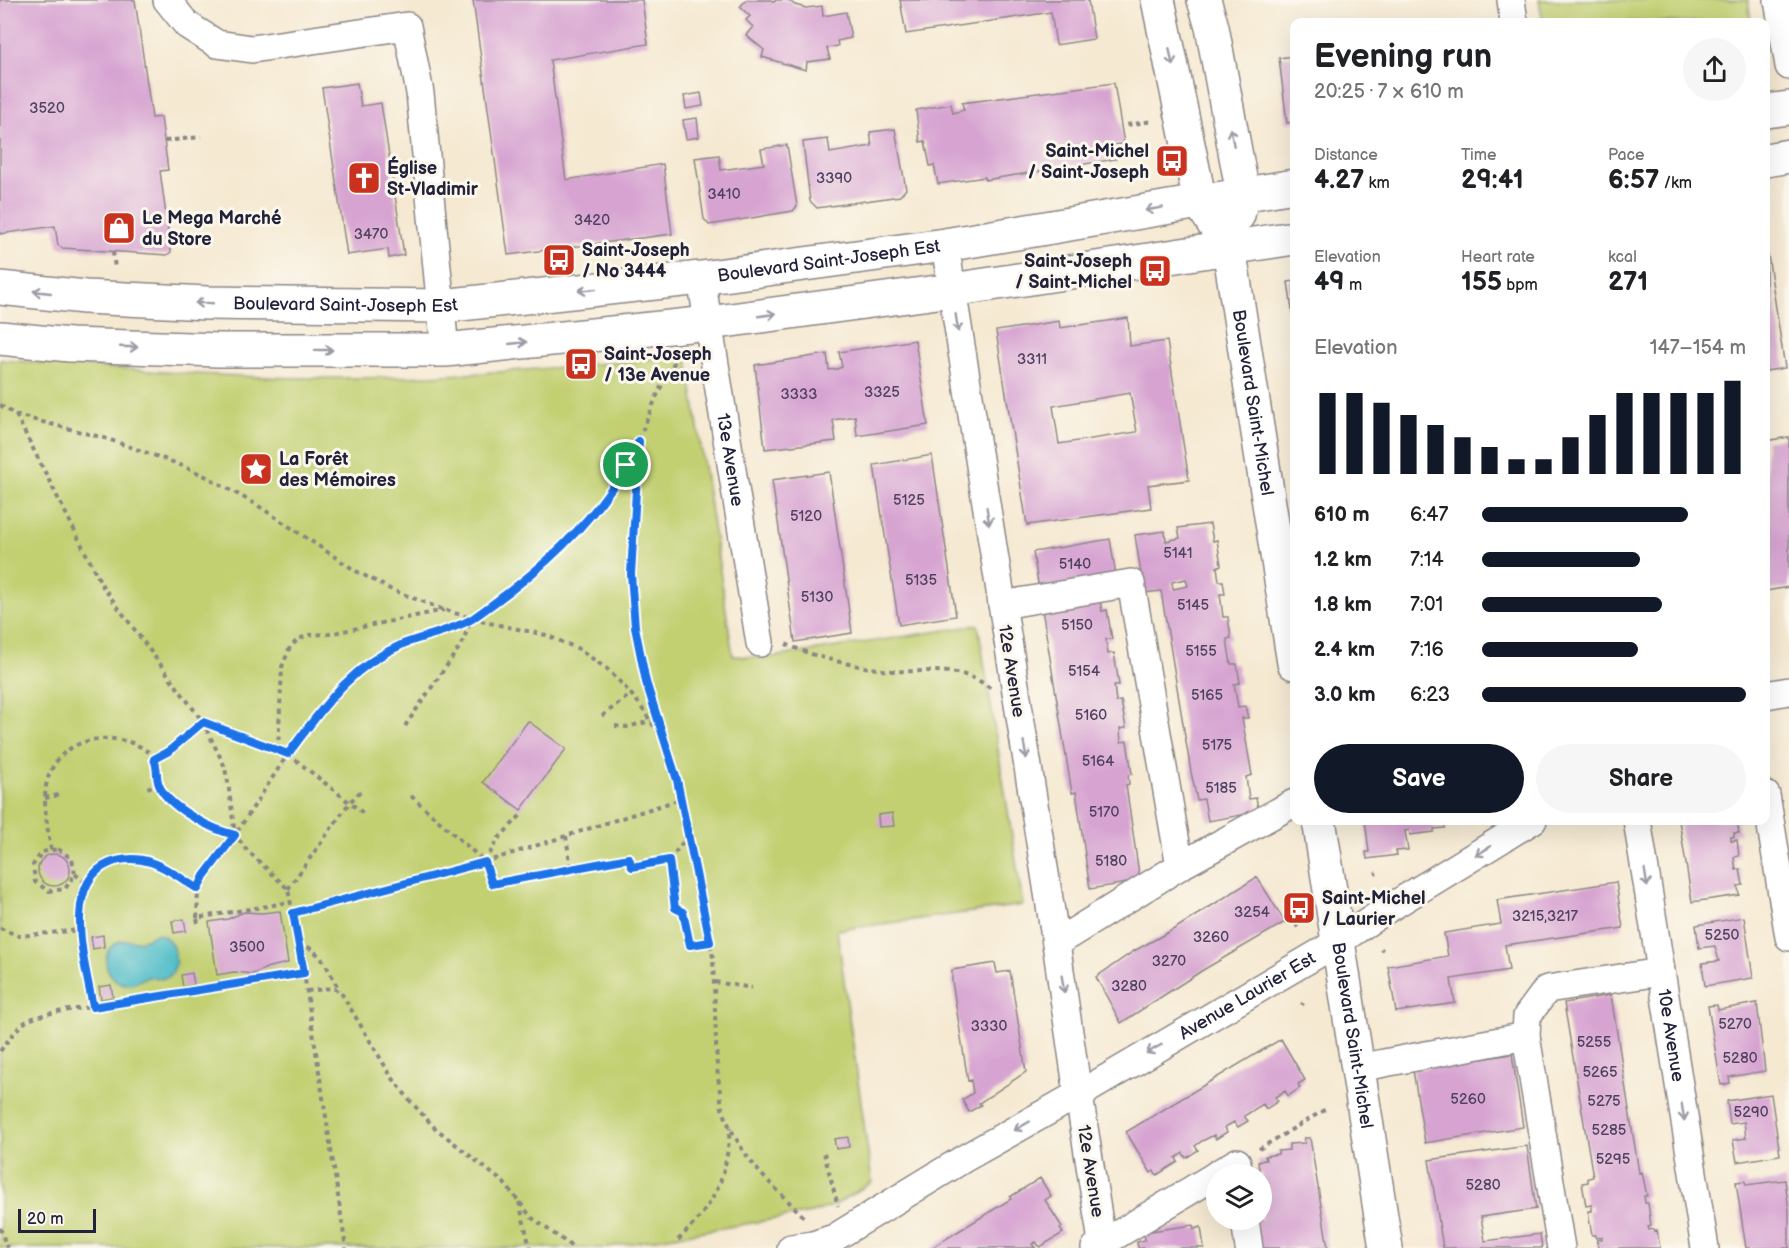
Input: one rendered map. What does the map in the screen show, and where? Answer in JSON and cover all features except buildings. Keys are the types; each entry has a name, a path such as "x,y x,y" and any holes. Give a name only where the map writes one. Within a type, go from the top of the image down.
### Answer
{"main road":[{"name":"Boulevard Saint-Michel","path":"1158,0 1200,202 1229,248 1290,601"},
{"name":"Boulevard Saint-Michel","path":"1204,0 1212,27 1243,194 1229,248"},
{"path":"1770,110 1789,108"},
{"path":"1770,159 1789,156"},
{"name":"Boulevard Saint-Joseph Est","path":"0,288 84,297 207,303 442,306 701,278 945,244 1290,187"},
{"path":"0,338 70,345 208,350 445,350 709,322 952,290 1290,239"},
{"name":"Boulevard Saint-Michel","path":"1320,825 1386,1248"}],"street":[{"path":"167,0 187,26 217,44 252,49 407,26 420,93 445,350"},
{"path":"1511,0 1513,18"},
{"path":"1778,0 1789,66"},
{"name":"12e Avenue","path":"945,244 1056,943 1100,1246"},
{"name":"13e Avenue","path":"701,278 770,642"},
{"path":"1002,605 1131,583 1180,866"},
{"path":"1770,694 1789,691"},
{"path":"1056,943 1180,866 1290,804"},
{"path":"1770,820 1789,937"},
{"name":"Avenue Laurier Est","path":"791,1248 835,1243 965,1158 1077,1096 1338,942 1525,825"},
{"name":"10e Avenue","path":"1638,825 1705,1248"},
{"path":"1561,1248 1526,1036 1527,1016 1546,989 1661,972"},
{"path":"1359,1068 1526,1036"},
{"path":"1100,1246 1206,1184"},
{"path":"1246,1230 1249,1248"}],"path":[{"path":"1127,125 1157,121"},
{"path":"165,141 201,137"},
{"path":"114,252 115,276"},
{"path":"291,902 198,920 198,889 204,876 235,835 288,754 336,691 366,664 402,645 462,625 472,619 550,559 576,534 612,489 639,441 670,368 682,352"},
{"path":"0,405 15,415 108,439 205,476 257,505 373,581 472,619 561,640 592,657 631,694 662,738"},
{"path":"15,415 103,587 203,722 224,765 235,835 248,851 288,889 307,991 346,1248"},
{"path":"639,441 631,574 635,627 646,682 681,799 710,942 715,982 717,1068 722,1108 744,1152 760,1173 806,1218"},
{"path":"278,749 282,667 290,647 299,639 309,634 329,634 444,610"},
{"path":"405,726 461,645 472,619"},
{"path":"770,642 824,659 885,670 922,670 968,676 982,682 994,692"},
{"path":"602,716 631,694"},
{"path":"615,726 627,727 651,721"},
{"path":"203,722 288,754 363,813"},
{"path":"154,759 169,751 203,722"},
{"path":"51,850 45,798 49,775 54,765 68,751 84,742 105,738 129,741 140,746 154,759 157,767 157,781 169,800 219,831 235,835"},
{"path":"147,788 155,785 157,781"},
{"path":"288,889 350,802 363,789"},
{"path":"45,798 58,795"},
{"path":"411,796 485,862 492,884 629,858 632,867 669,860 688,836"},
{"path":"293,913 485,862 681,799"},
{"path":"485,862 498,840 521,815"},
{"path":"566,836 571,868"},
{"path":"75,874 65,889 49,891 35,882 33,865 42,852 58,849 72,859 75,874 87,884"},
{"path":"93,1007 80,930 80,908 87,884 94,874 114,861 134,859 161,866 198,889"},
{"path":"669,860 675,908 683,912 690,945 710,942"},
{"path":"0,928 19,936 80,930"},
{"path":"299,944 313,949 320,957 372,1046 411,1102 434,1126 504,1183 532,1218 574,1248"},
{"path":"0,1051 11,1036 27,1021 56,1012 304,973"},
{"path":"715,982 752,988"},
{"path":"307,991 332,988 340,991"},
{"path":"1240,1164 1326,1109"},
{"path":"678,1240 704,1212 721,1184 726,1170 730,1128"},
{"path":"824,1153 838,1207"},
{"path":"518,1201 530,1248"},
{"path":"0,1228 7,1248"}],"green space":[{"path":"1539,0 1748,0 1750,18 1542,18"},
{"path":"687,356 733,656 767,658 978,625 1023,905 837,930 872,1182 835,1205 811,1213 603,1248 0,1248 0,360 234,376 359,378 500,372"}],"water":[{"path":"156,934 168,939 172,945 176,959 173,972 166,978 148,977 128,984 120,983 114,978 106,964 109,949 120,941 145,940"}],"place":[{"name":"Saint-Michel / Saint-Joseph","path":"1172,161"},
{"name":"Église St-Vladimir","path":"364,178"},
{"name":"Le Mega Marché du Store","path":"119,228"},
{"name":"Saint-Joseph / No 3444","path":"559,260"},
{"name":"Saint-Joseph / Saint-Michel","path":"1155,271"},
{"name":"Saint-Joseph / 13e Avenue","path":"581,364"},
{"name":"La Forêt des Mémoires","path":"256,469"},
{"name":"Saint-Michel / Laurier","path":"1299,908"}],"route":[{"path":"639,441 631,574 635,627 646,682 677,780 710,942 690,945 683,912 675,908 669,860 632,867 629,858 492,884 485,862 293,913 304,973 93,1007 80,930 80,908 87,884 94,874 114,861 144,860 161,866 198,889 204,876 235,835 219,831 169,800 157,781 157,767 154,759 169,751 203,722 288,754 336,691 366,664 402,645 462,625 550,559 576,534 612,489 626,465 639,441"}]}
